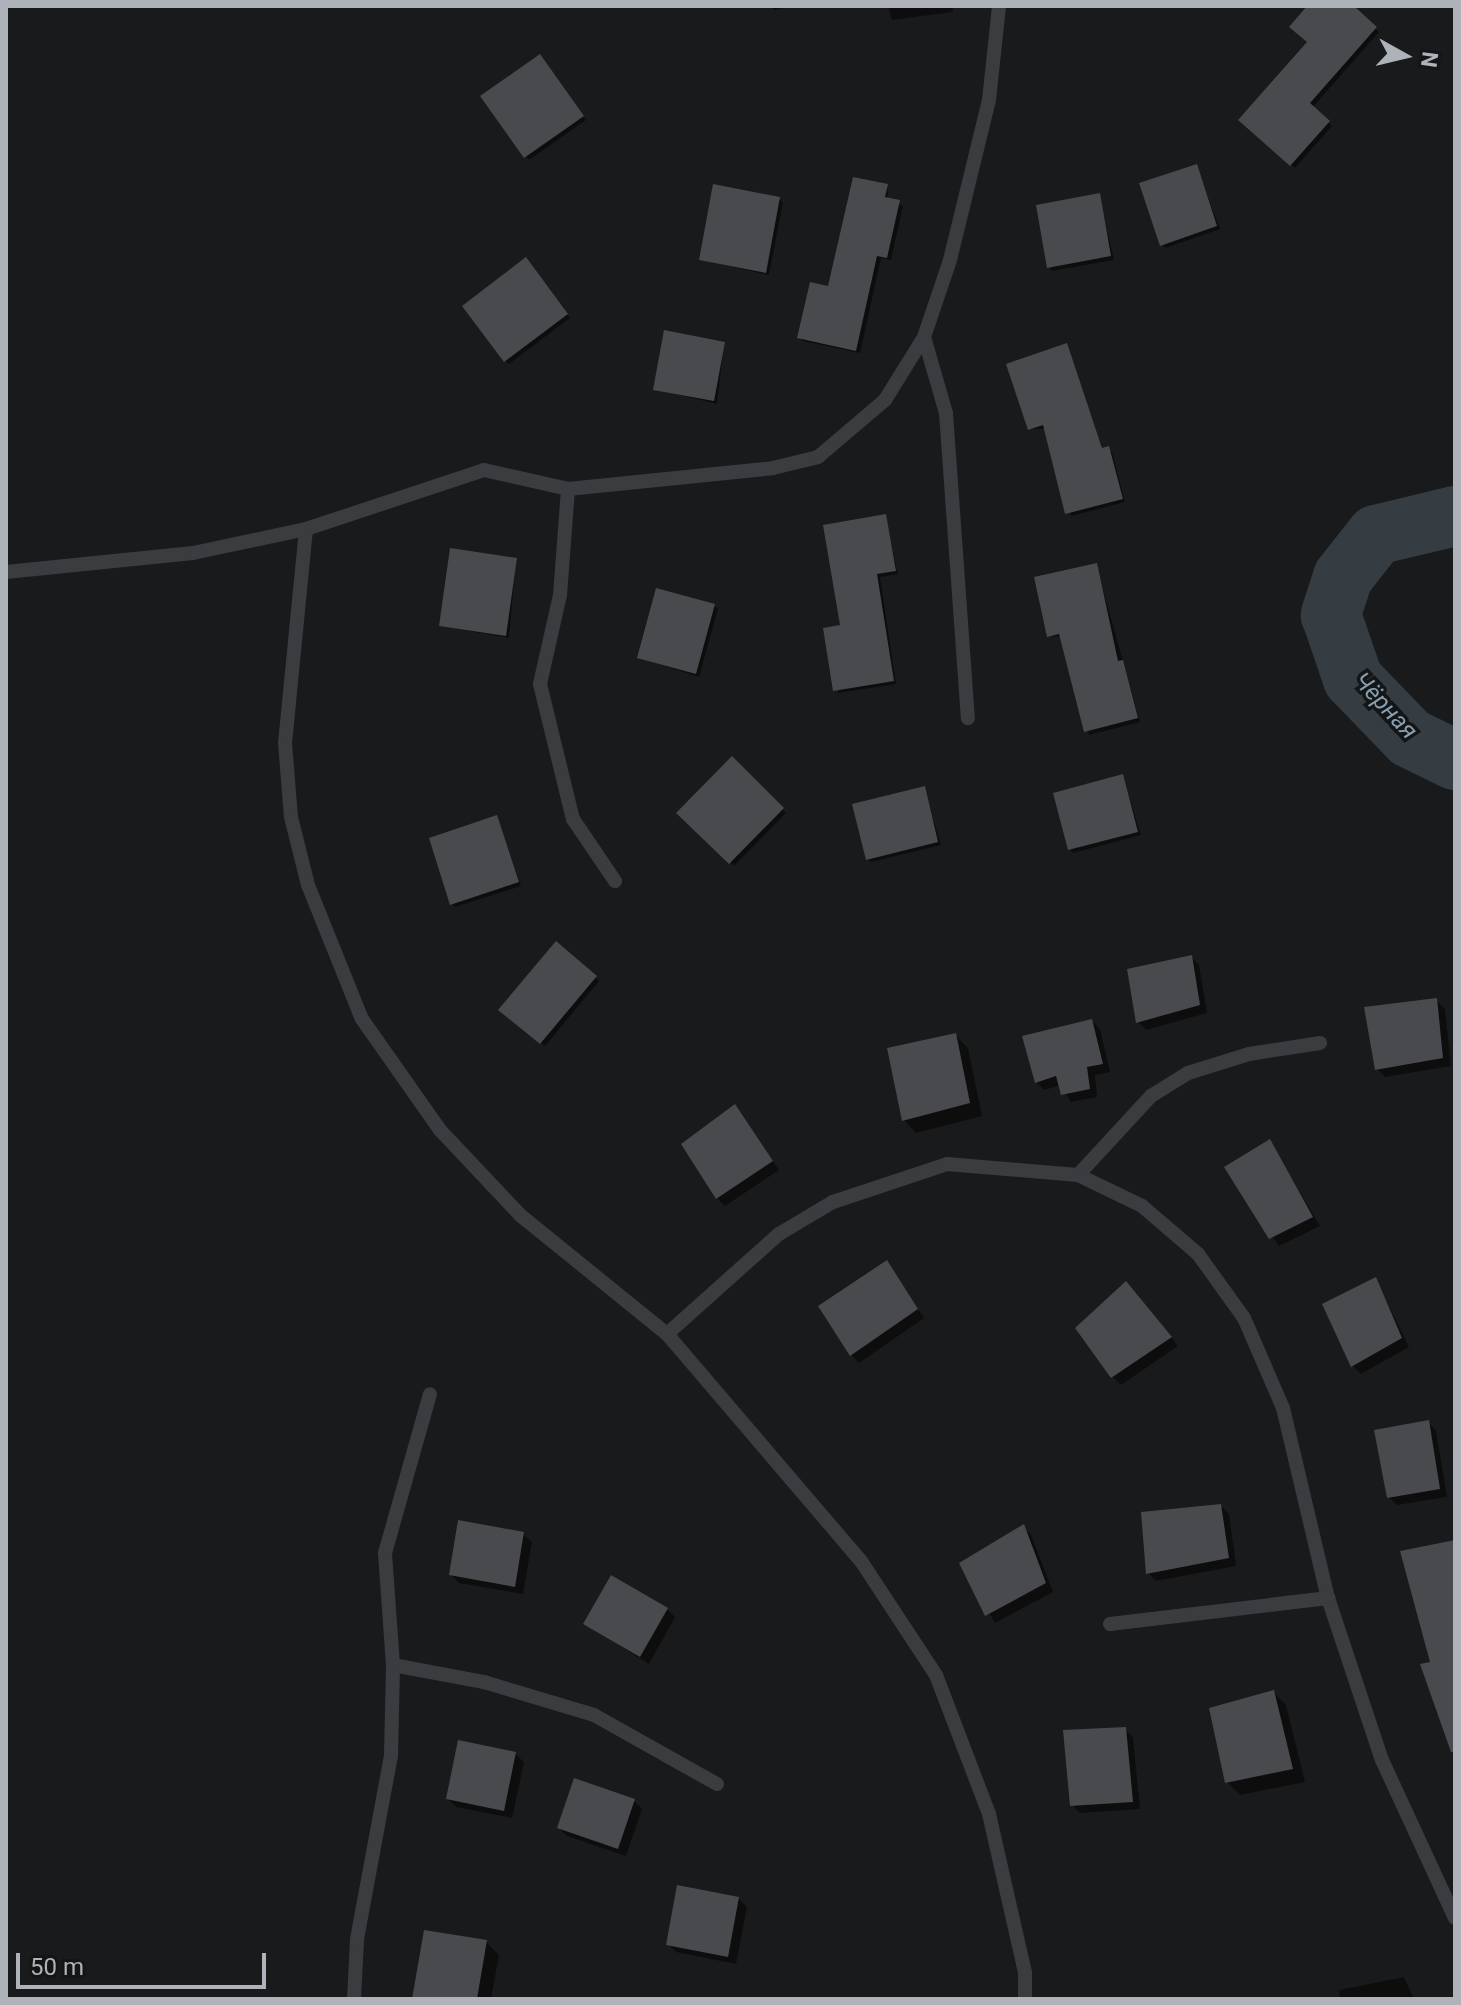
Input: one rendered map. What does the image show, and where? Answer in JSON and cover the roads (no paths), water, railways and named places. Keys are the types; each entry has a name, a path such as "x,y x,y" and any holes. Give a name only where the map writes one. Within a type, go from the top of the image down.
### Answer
{"lane":[{"path":"6,572 193,553 306,529 484,470 568,489 773,468 818,457 885,400 924,337 950,260 989,100 999,6"},
{"path":"924,337 946,413 968,718"},
{"path":"568,489 560,595 540,684 573,819 615,881"},
{"path":"306,529 285,743 291,817 308,885 362,1019 440,1130 520,1215 667,1334 861,1561 936,1675 989,1814 1025,1973 1025,1999"},
{"path":"1078,1175 1151,1096 1188,1073 1249,1054 1320,1043"},
{"path":"667,1334 779,1234 833,1202 947,1164 1078,1175 1142,1206 1198,1254 1244,1318 1283,1408 1328,1598 1382,1760 1455,1918"},
{"path":"354,1999 357,1939 391,1755 393,1665 385,1553 430,1394"},
{"path":"1110,1624 1328,1598"},
{"path":"393,1665 484,1682 594,1715 717,1784"}],"waterway":[{"name":"Чёрная","path":"1455,516 1376,535 1343,577 1331,615 1353,679 1410,738 1455,760"}]}
